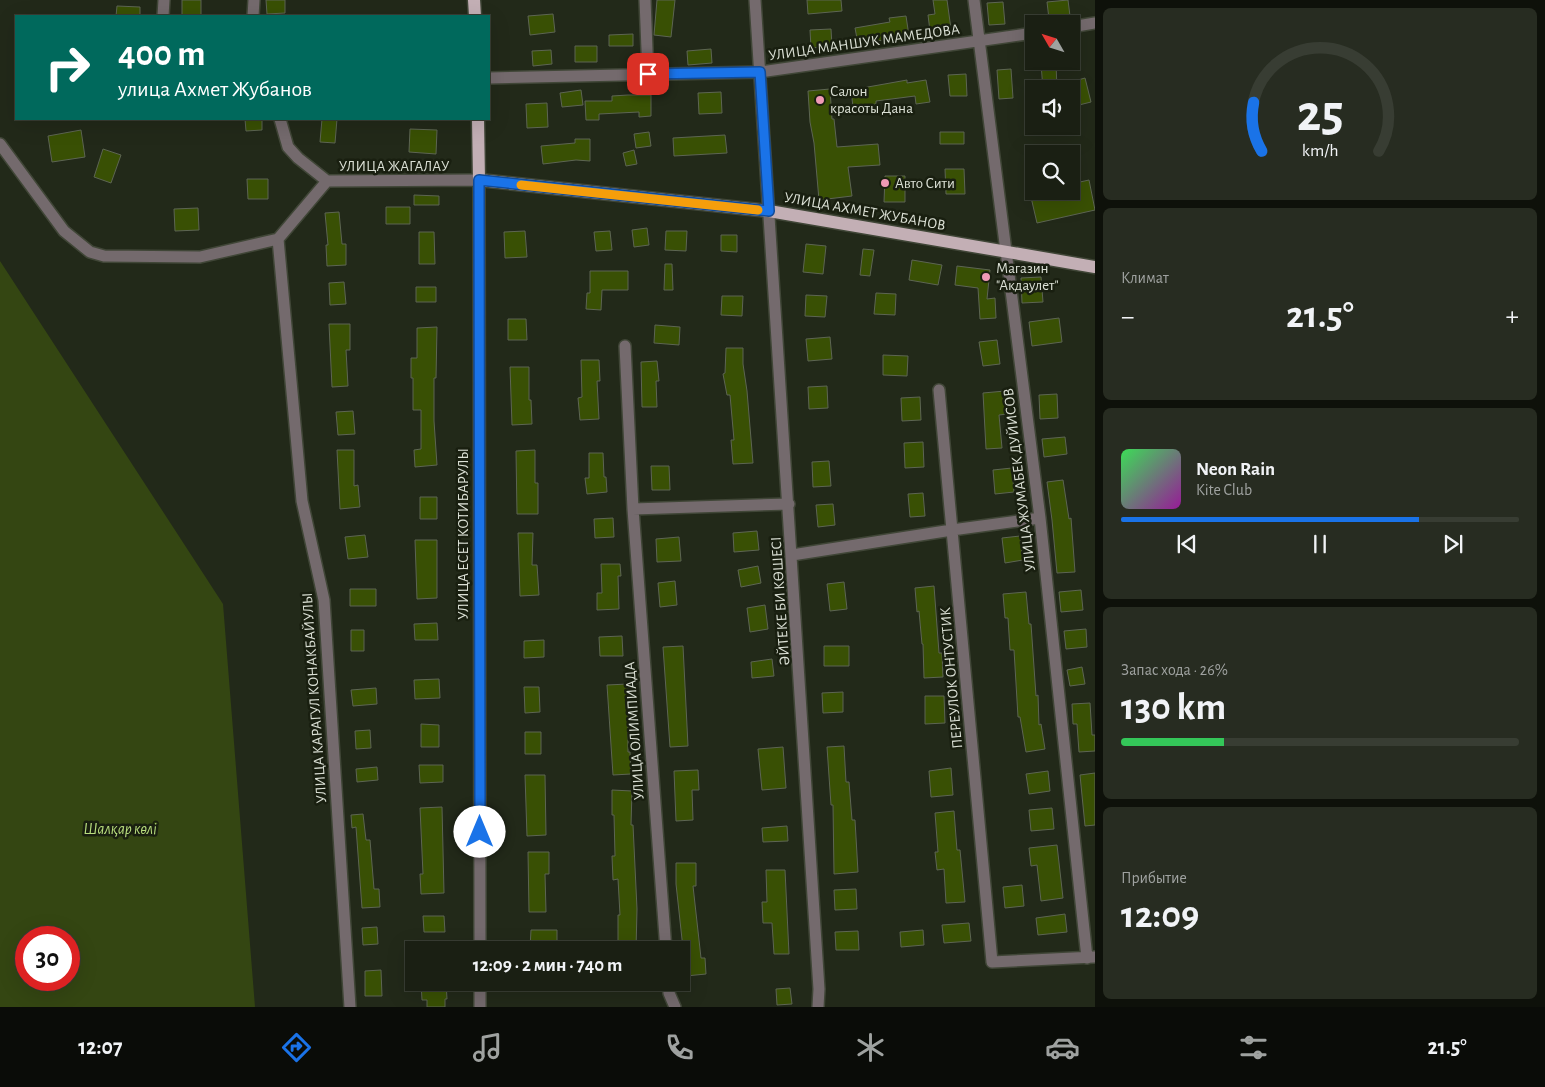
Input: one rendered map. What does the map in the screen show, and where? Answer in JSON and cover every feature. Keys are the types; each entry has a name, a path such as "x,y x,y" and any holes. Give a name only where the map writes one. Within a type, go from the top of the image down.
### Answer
{"main road":[{"path":"474,0 475,15"},
{"name":"УЛИЦА ЕСЕТ КОТИБАРУЛЫ","path":"478,120 479,180"},
{"name":"УЛИЦА АХМЕТ ЖУБАНОВ","path":"479,180 769,211 1095,267"}],"street":[{"path":"163,15 164,0"},
{"path":"253,15 254,0"},
{"path":"645,0 648,74"},
{"name":"ӘЙТЕКЕ БИ КӨШЕСІ","path":"755,0 789,504 819,989 818,1007"},
{"name":"УЛИЦА ЖУМАБЕК ДУЙИСОВ","path":"974,0 1040,518 1091,958"},
{"path":"1080,26 1095,23"},
{"name":"УЛИЦА МАНШУК МАМЕДОВА","path":"490,78 760,72 1025,34"},
{"path":"280,120 288,147 298,158 327,181"},
{"path":"0,144 64,231 90,252 104,256 200,256 278,238"},
{"name":"УЛИЦА ЖАГАЛАУ","path":"278,238 327,181 479,180"},
{"name":"УЛИЦА ЕСЕТ КОТИБАРУЛЫ","path":"479,180 480,941"},
{"name":"УЛИЦА КАРАГУЛ КОНАКБАЙУЛЫ","path":"278,238 302,501 324,600 350,1007"},
{"name":"УЛИЦА ОЛИМПИАДА","path":"625,346 633,509 665,941"},
{"name":"ПЕРЕУЛОК ОНТУСТИК","path":"939,390 992,962 1091,958"},
{"path":"633,509 789,504"},
{"path":"792,555 1040,518"},
{"path":"480,991 480,1007"},
{"path":"670,991 675,1007"}],"water":[{"name":"Шалқар көлі","path":"0,261 223,604 255,1007 0,1007"}],"building":[{"path":"182,0 201,0 201,15 182,15"},
{"path":"266,0 285,0 285,13 267,14"},
{"path":"657,0 675,0 671,37 654,35"},
{"path":"807,0 841,0 842,11 808,14"},
{"path":"933,0 947,0 951,29 930,31 928,15 935,14"},
{"path":"1068,0 1070,15 1049,15 1047,2"},
{"path":"1003,2 1005,24 989,25 987,3"},
{"path":"117,6 140,7 140,15 116,15"},
{"path":"553,14 555,32 530,35 528,16"},
{"path":"906,16 909,36 858,44 855,28 890,22 889,18"},
{"path":"831,29 832,46 811,48 810,30"},
{"path":"633,34 633,46 609,46 609,35"},
{"path":"575,46 597,46 597,62 575,62"},
{"path":"711,49 712,63 688,65 687,51"},
{"path":"551,50 552,64 533,66 532,51"},
{"path":"1011,69 1013,98 999,99 997,70"},
{"path":"1041,70 1056,70 1057,80 1042,80"},
{"path":"966,74 967,96 950,96 948,75"},
{"path":"1085,78 1091,102 1080,105 1080,80 1078,80"},
{"path":"907,80 907,83 926,80 930,102 916,104 915,96 876,101 876,104 853,107 851,90"},
{"path":"830,89 832,119 834,119 837,147 878,144 880,165 848,167 852,196 819,200 808,91"},
{"path":"581,90 583,105 562,107 560,93"},
{"path":"721,92 722,113 699,114 698,93"},
{"path":"651,95 651,116 639,117 639,112 599,114 599,120 586,120 585,101 612,101 612,96"},
{"path":"547,103 548,127 527,128 526,104"},
{"path":"245,120 262,120 262,130 246,131"},
{"path":"322,120 337,120 335,143 320,142"},
{"path":"410,129 437,130 436,154 409,152"},
{"path":"81,130 85,157 52,162 48,136"},
{"path":"649,132 651,146 636,148 634,134"},
{"path":"940,132 964,132 964,144 940,144"},
{"path":"725,135 727,153 674,156 673,138"},
{"path":"575,139 590,139 590,161 576,160 543,164 541,146 575,143"},
{"path":"103,149 121,155 111,183 94,177"},
{"path":"634,150 637,164 626,166 623,153"},
{"path":"945,169 964,169 965,194 946,194"},
{"path":"885,176 905,176 905,202 884,202"},
{"path":"247,179 268,179 268,199 248,199"},
{"path":"1089,180 1095,210 1037,223 1032,200 1080,200 1080,182"},
{"path":"414,195 439,196 439,205 414,205"},
{"path":"386,207 410,207 410,224 386,224"},
{"path":"198,208 199,230 175,231 174,209"},
{"path":"339,212 342,244 346,244 346,265 327,266 326,245 328,245 325,213"},
{"path":"647,228 649,245 634,247 632,230"},
{"path":"525,231 527,257 505,258 504,232"},
{"path":"610,231 612,250 596,251 594,232"},
{"path":"666,231 687,231 686,251 665,250"},
{"path":"419,232 434,232 435,264 419,264"},
{"path":"721,235 737,235 737,252 721,251"},
{"path":"806,244 826,246 823,274 803,272"},
{"path":"863,249 874,250 870,276 860,275"},
{"path":"912,260 942,265 938,285 909,280"},
{"path":"665,264 672,264 673,290 664,290"},
{"path":"957,266 990,270 987,299 995,298 996,318 980,319 978,288 955,285"},
{"path":"590,271 628,271 628,290 602,290 601,310 586,309 587,293 590,293"},
{"path":"1041,277 1043,302 1022,303 1021,278"},
{"path":"344,282 346,304 330,305 329,283"},
{"path":"416,287 436,287 436,302 416,302"},
{"path":"876,293 896,294 895,315 874,314"},
{"path":"806,295 827,296 825,317 805,316"},
{"path":"722,296 743,296 742,316 721,315"},
{"path":"1059,318 1062,342 1032,346 1029,322"},
{"path":"508,319 526,319 527,340 508,340"},
{"path":"329,324 350,324 350,350 346,350 348,386 332,387"},
{"path":"655,325 680,327 679,345 654,343"},
{"path":"437,327 434,421 437,465 415,467 414,450 421,449 421,410 413,410 411,358 417,358 417,328"},
{"path":"830,337 832,359 808,361 806,339"},
{"path":"997,340 1000,364 983,366 979,342"},
{"path":"726,348 743,348 753,463 733,464 731,440 734,440 730,395 727,395 723,374 725,373"},
{"path":"883,355 908,356 907,376 883,375"},
{"path":"581,360 599,360 600,381 597,381 599,419 580,420 578,398 582,397"},
{"path":"657,361 659,381 656,381 657,407 642,407 641,362"},
{"path":"510,367 529,367 529,400 531,400 532,424 512,425"},
{"path":"827,386 828,408 809,409 808,387"},
{"path":"1005,391 1007,414 999,415 1002,448 986,449 983,393"},
{"path":"1057,394 1058,418 1040,419 1039,395"},
{"path":"920,397 921,420 902,421 901,398"},
{"path":"353,411 355,434 338,435 336,412"},
{"path":"1065,437 1067,454 1044,457 1042,439"},
{"path":"923,442 924,467 905,468 904,443"},
{"path":"337,450 354,450 354,486 358,485 360,507 340,509"},
{"path":"535,450 535,483 538,483 538,514 517,514 516,451"},
{"path":"589,453 603,453 607,492 587,494 585,478 589,478"},
{"path":"829,461 831,486 813,487 812,462"},
{"path":"651,466 669,466 670,490 652,490"},
{"path":"1012,468 1014,492 995,494 993,470"},
{"path":"1063,480 1069,519 1071,518 1075,572 1057,573 1047,482"},
{"path":"923,493 925,516 910,517 908,494"},
{"path":"420,497 437,497 437,519 420,519"},
{"path":"833,504 835,525 818,527 816,505"},
{"path":"613,518 614,537 595,538 594,519"},
{"path":"757,531 759,550 734,552 733,533"},
{"path":"518,533 533,533 532,565 537,565 539,595 520,596"},
{"path":"365,535 368,557 348,559 345,537"},
{"path":"1020,536 1023,560 1005,563 1002,538"},
{"path":"679,537 681,561 657,562 656,539"},
{"path":"415,540 437,540 437,598 417,599"},
{"path":"601,564 620,564 621,576 618,576 619,609 597,610 597,593 602,593"},
{"path":"758,566 761,583 741,587 738,570"},
{"path":"675,581 677,605 660,607 658,583"},
{"path":"844,582 847,609 830,611 827,584"},
{"path":"934,586 939,653 942,653 943,677 924,678 923,644 915,588"},
{"path":"350,589 376,589 376,606 350,606"},
{"path":"1081,590 1083,610 1061,612 1059,592"},
{"path":"1026,592 1029,624 1031,624 1036,696 1038,695 1039,725 1041,724 1045,749 1026,752 1020,717 1018,717 1014,650 1010,650 1008,618 1005,618 1003,594"},
{"path":"765,605 768,629 750,632 747,608"},
{"path":"437,623 438,640 415,640 414,624"},
{"path":"1086,629 1087,647 1066,649 1064,631"},
{"path":"351,630 364,630 364,651 351,651"},
{"path":"622,636 623,656 600,656 599,637"},
{"path":"544,640 544,657 524,658 524,641"},
{"path":"683,646 688,746 670,747 663,647"},
{"path":"824,646 849,646 849,666 824,666"},
{"path":"772,659 774,676 752,678 751,662"},
{"path":"1082,667 1085,684 1070,686 1067,670"},
{"path":"439,679 440,698 415,699 414,680"},
{"path":"628,684 628,752 630,752 631,774 613,775 607,685"},
{"path":"524,687 539,687 540,712 525,713"},
{"path":"376,688 377,704 353,706 351,690"},
{"path":"843,692 843,712 823,713 822,693"},
{"path":"925,696 944,696 945,723 925,724"},
{"path":"1090,703 1092,735 1095,735 1095,751 1079,752 1077,724 1073,724 1072,704"},
{"path":"421,724 439,725 439,747 421,747"},
{"path":"370,730 371,748 356,749 355,731"},
{"path":"525,732 541,732 541,754 525,754"},
{"path":"844,746 846,782 849,782 852,820 855,820 858,872 834,874 833,805 831,805 827,747"},
{"path":"783,747 786,788 762,790 758,749"},
{"path":"419,765 443,765 443,782 420,783"},
{"path":"377,767 378,780 357,782 356,769"},
{"path":"951,768 953,795 931,797 929,771"},
{"path":"698,770 699,790 692,790 693,820 676,821 674,771"},
{"path":"1048,771 1050,791 1029,794 1026,774"},
{"path":"1095,773 1095,825 1085,826 1080,775"},
{"path":"525,775 545,775 546,835 527,836"},
{"path":"612,790 632,791 631,825 633,825 637,909 636,941 618,941 618,915 620,915 618,879 613,880 612,856 615,856 614,815 612,815"},
{"path":"442,807 444,893 421,894 420,874 423,874 420,808"},
{"path":"1052,808 1054,829 1031,831 1029,810"},
{"path":"954,811 957,850 960,850 965,902 946,903 944,869 937,870 935,852 938,852 935,813"},
{"path":"363,814 366,840 370,840 374,889 379,889 380,907 362,908 356,827 352,828 351,815"},
{"path":"787,826 788,841 763,842 762,828"},
{"path":"1057,845 1063,898 1041,901 1037,865 1031,866 1029,848"},
{"path":"528,852 549,852 549,874 545,874 546,912 529,912"},
{"path":"676,863 696,863 696,886 693,886 701,958 705,958 706,974 690,976 690,941 682,941 676,884"},
{"path":"766,870 785,870 789,954 774,954 772,923 763,923 762,902 767,902"},
{"path":"1022,885 1024,906 1005,908 1003,887"},
{"path":"856,889 857,909 835,910 834,890"},
{"path":"1065,914 1067,932 1038,935 1036,918"},
{"path":"423,916 444,916 445,932 424,932"},
{"path":"969,923 971,941 944,943 942,925"},
{"path":"377,927 378,944 363,945 362,928"},
{"path":"531,930 557,930 557,941 530,941"},
{"path":"923,930 924,945 901,947 900,932"},
{"path":"858,931 859,950 836,950 835,932"},
{"path":"381,970 382,996 365,996 365,971"},
{"path":"790,988 792,1004 777,1005 776,989"},
{"path":"421,991 447,991 445,1007 427,1007 427,1000 422,1000"}],"slow traffic":[{"path":"521,185 758,210"}],"place":[{"name":"Салон красоты Дана","path":"820,100"},
{"name":"Авто Сити","path":"885,183"},
{"name":"Магазин \"Акдаулет\"","path":"986,277"}],"route":[{"path":"480,832 479,180 769,211 760,72 648,74"}]}
